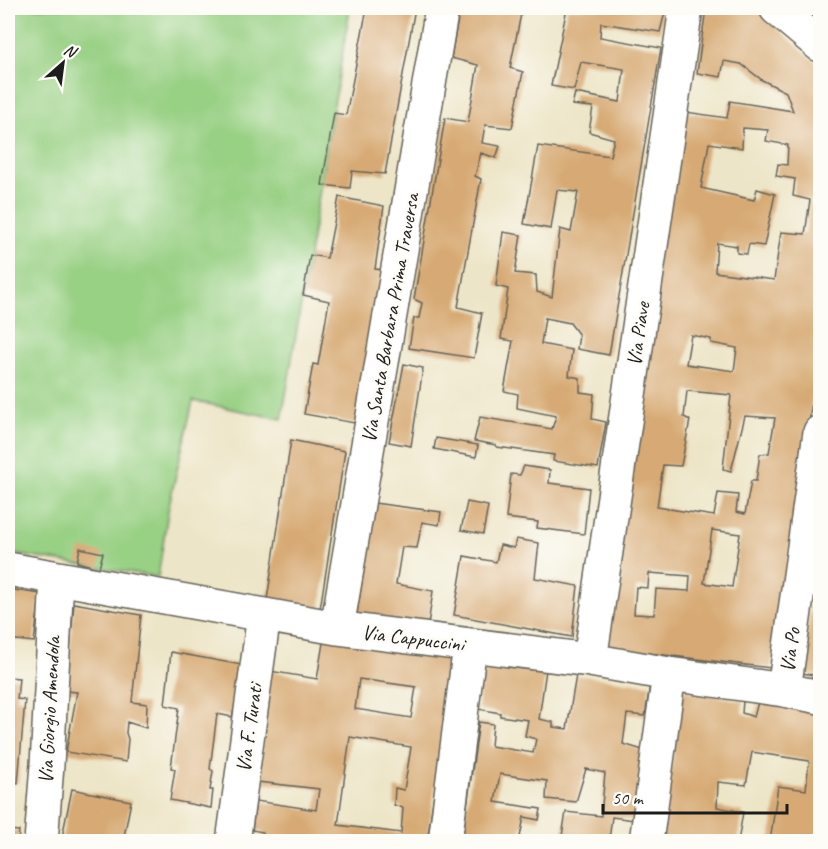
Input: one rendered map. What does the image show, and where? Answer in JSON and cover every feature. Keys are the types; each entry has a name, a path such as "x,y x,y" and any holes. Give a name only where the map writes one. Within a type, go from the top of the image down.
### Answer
{"street":[{"name":"Via Santa Barbara Prima Traversa","path":"337,628 442,8"},
{"name":"Via Piave","path":"590,660 686,8"},
{"path":"776,8 820,45"},
{"name":"Via Po","path":"784,690 820,432"},
{"name":"Via Cappuccini","path":"8,569 337,628 590,660 820,697"},
{"name":"Via Giorgio Amendola","path":"41,842 57,578"},
{"name":"Via F. Turati","path":"233,842 264,615"},
{"path":"445,842 470,645"},
{"path":"646,842 669,674"}],"green space":[{"path":"8,8 350,8 282,419 193,401 169,505 158,577 8,553"}],"building":[{"path":"367,8 415,8 385,174 352,171 350,188 322,185 334,113 346,115"},
{"path":"460,8 532,8 531,11 522,9 510,68 523,72 512,128 485,125 482,143 500,146 496,158 481,153 475,176 481,179 458,307 482,313 474,358 409,348 414,318 419,318 422,303 414,299 445,118 468,122 478,65 451,58"},
{"path":"567,8 641,8 665,12 660,32 601,23 600,37 661,48 609,355 577,349 579,335 570,323 545,318 541,344 572,350 569,376 580,378 580,392 594,394 592,419 606,422 598,468 553,461 554,455 497,447 474,441 480,417 552,429 556,416 517,408 518,394 504,391 513,341 501,339 508,289 496,286 503,232 521,235 515,273 536,275 537,292 552,297 560,229 571,232 578,192 557,190 551,229 524,224 538,146 610,156 614,139 589,132 593,107 572,105 575,93 620,102 624,69 581,62 574,90 551,86"},
{"path":"706,8 755,8 820,66 820,350 771,668 599,647 679,111 727,118 730,101 793,111 786,92 762,80 741,64 724,61 721,77 697,73","holes":["743,128 768,130 766,141 788,145 787,165 778,164 776,176 795,179 793,196 810,200 805,234 781,232 774,280 715,272 717,243 737,246 737,253 747,254 749,244 764,246 775,194 757,189 754,200 701,188 709,143 742,148","691,335 711,339 711,343 737,348 734,371 686,364","687,391 731,395 723,469 731,471 745,416 775,418 769,453 760,454 756,481 751,481 745,514 736,512 738,495 718,493 714,516 657,507 663,465 681,466 690,420 684,417","712,530 740,534 732,587 704,583","649,573 690,576 689,591 656,589 654,615 634,614 636,587 648,588"]},
{"path":"339,197 384,206 375,269 382,270 360,424 304,414 313,364 318,365 329,301 303,295 310,255 327,258"},
{"path":"404,364 423,368 411,446 389,442"},
{"path":"436,438 478,445 476,457 434,449"},
{"path":"291,440 345,451 320,609 267,600"},
{"path":"524,466 550,470 549,483 589,488 584,534 537,528 538,522 506,518 511,474 520,475"},
{"path":"467,502 488,506 483,534 461,530"},
{"path":"374,503 441,512 439,525 422,522 417,548 402,547 396,584 433,591 428,625 357,614"},
{"path":"516,539 539,543 535,578 578,586 572,637 454,615 464,556 496,562 500,545 514,548"},
{"path":"80,548 103,553 99,568 77,562"},
{"path":"820,554 820,676 801,673"},
{"path":"8,589 40,594 34,642 8,639"},
{"path":"74,603 141,615 132,702 147,704 146,728 127,722 126,762 66,752 77,692 66,691"},
{"path":"324,637 454,657 427,842 337,842 319,839 318,842 262,842 263,832 252,830 256,801 316,810 319,789 258,782 270,671 317,679","holes":["359,679 416,687 411,718 355,709","350,737 411,747 404,790 395,788 394,805 403,808 401,833 338,825"]},
{"path":"171,652 242,665 239,706 235,706 232,717 217,714 210,769 213,771 210,790 213,790 211,808 170,800 175,769 171,768 179,708 165,705"},
{"path":"482,662 546,670 539,719 553,722 553,727 567,729 576,675 650,685 645,716 627,714 623,744 643,750 634,820 612,817 607,842 561,842 566,812 601,816 605,773 586,769 576,802 546,799 547,781 500,774 495,802 541,809 539,820 524,817 519,842 462,842 479,722 493,724 491,746 533,753 536,739 525,736 528,720 500,716 500,713 478,709"},
{"path":"8,677 19,678 17,699 25,700 18,783 8,782"},
{"path":"682,690 743,701 742,713 754,717 758,702 820,711 820,842 770,842 778,786 806,790 809,761 752,752 746,785 718,782 717,807 743,812 738,842 661,842"},
{"path":"72,789 131,801 123,842 61,842"},
{"path":"8,830 19,831 18,842 8,842"}]}
